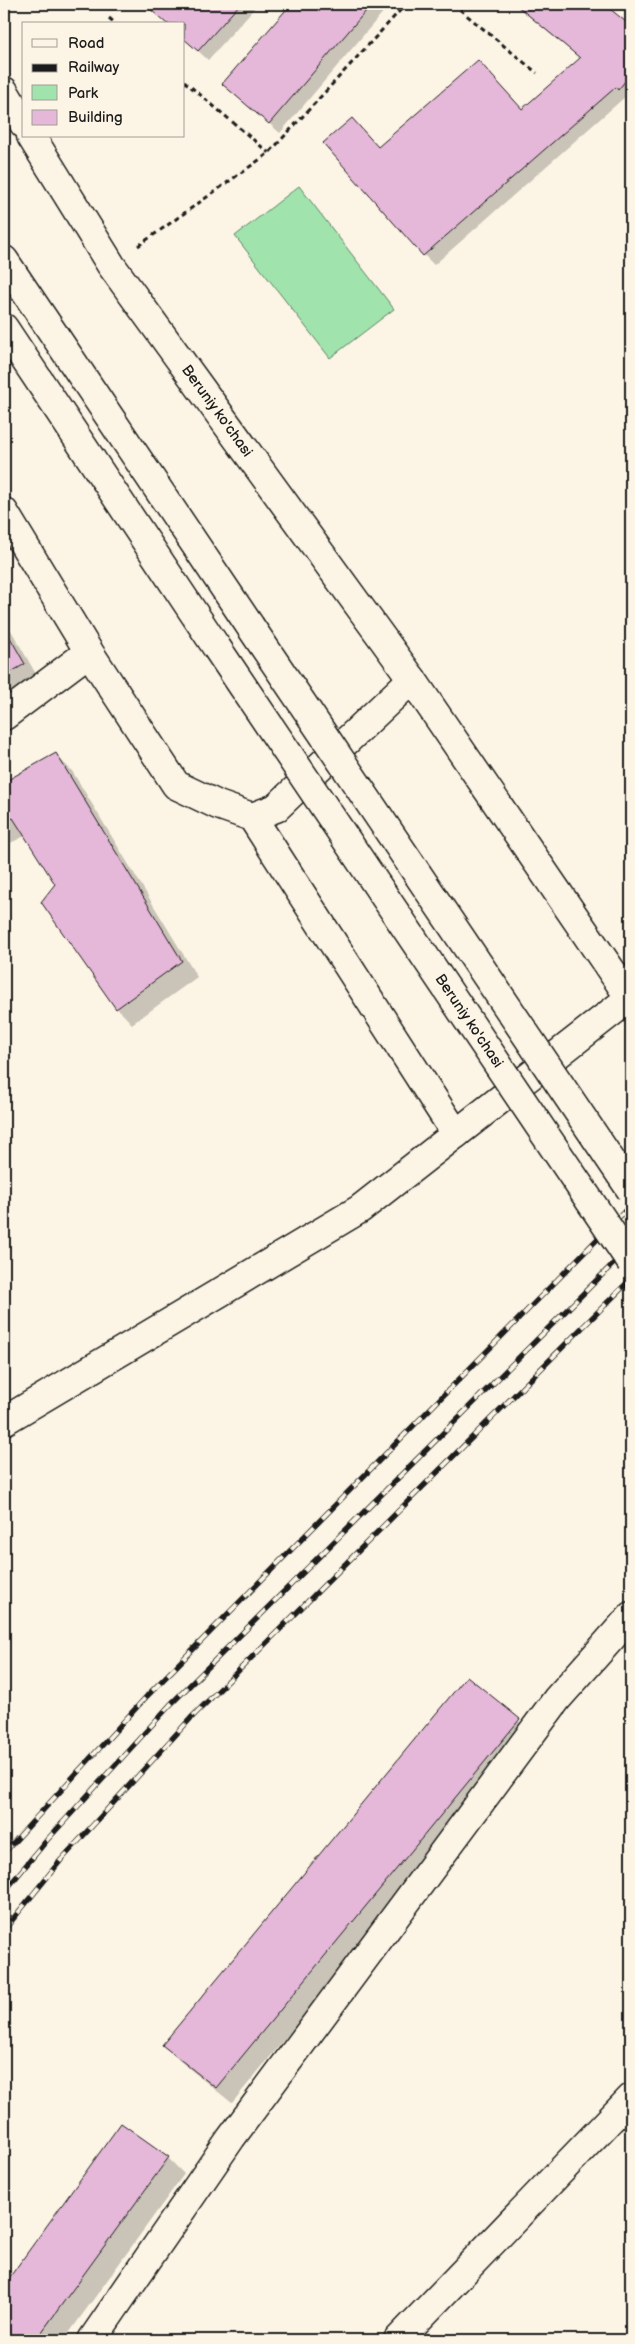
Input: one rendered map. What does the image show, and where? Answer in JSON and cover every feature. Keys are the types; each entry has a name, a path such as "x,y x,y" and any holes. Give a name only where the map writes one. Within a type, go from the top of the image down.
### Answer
{"street":[{"path":"4,91 22,121"},
{"name":"Beruniy ko'chasi","path":"32,138 111,266 412,679 630,998"},
{"path":"4,260 631,1190"},
{"name":"Beruniy ko'chasi","path":"4,328 217,648 631,1262"},
{"path":"4,512 89,652 176,785 218,805 252,817 456,1134"},
{"path":"4,716 89,652"},
{"path":"252,817 276,808 412,679"},
{"path":"4,1421 360,1209 630,998"},
{"path":"92,2340 231,2138 539,1723 631,1616"},
{"path":"398,2340 631,2098"}],"path":[{"path":"111,266 269,153 406,4"},
{"path":"453,4 537,73"},
{"path":"109,18 114,22"},
{"path":"185,82 269,153"}],"green space":[{"path":"299,186 394,309 330,358 235,236"}],"building":[{"path":"155,4 240,4 198,51 185,40 185,22 165,22 150,9"},
{"path":"291,4 372,4 269,124 222,84"},
{"path":"515,4 604,4 631,26 631,74 618,90 616,87 423,256 323,143 352,118 378,147 478,60 522,109 580,58"},
{"path":"4,627 25,664 4,676"},
{"path":"56,753 182,961 116,1009 41,902 55,884 13,818 4,823 4,782"},
{"path":"467,1676 520,1719 216,2088 162,2045"},
{"path":"121,2123 169,2157 36,2340 4,2340 4,2285"}],"railway":[{"path":"4,1853 147,1696 631,1205"},
{"path":"4,1892 47,1840 170,1705 631,1246"},
{"path":"4,1930 61,1860 191,1718 631,1279"}]}
